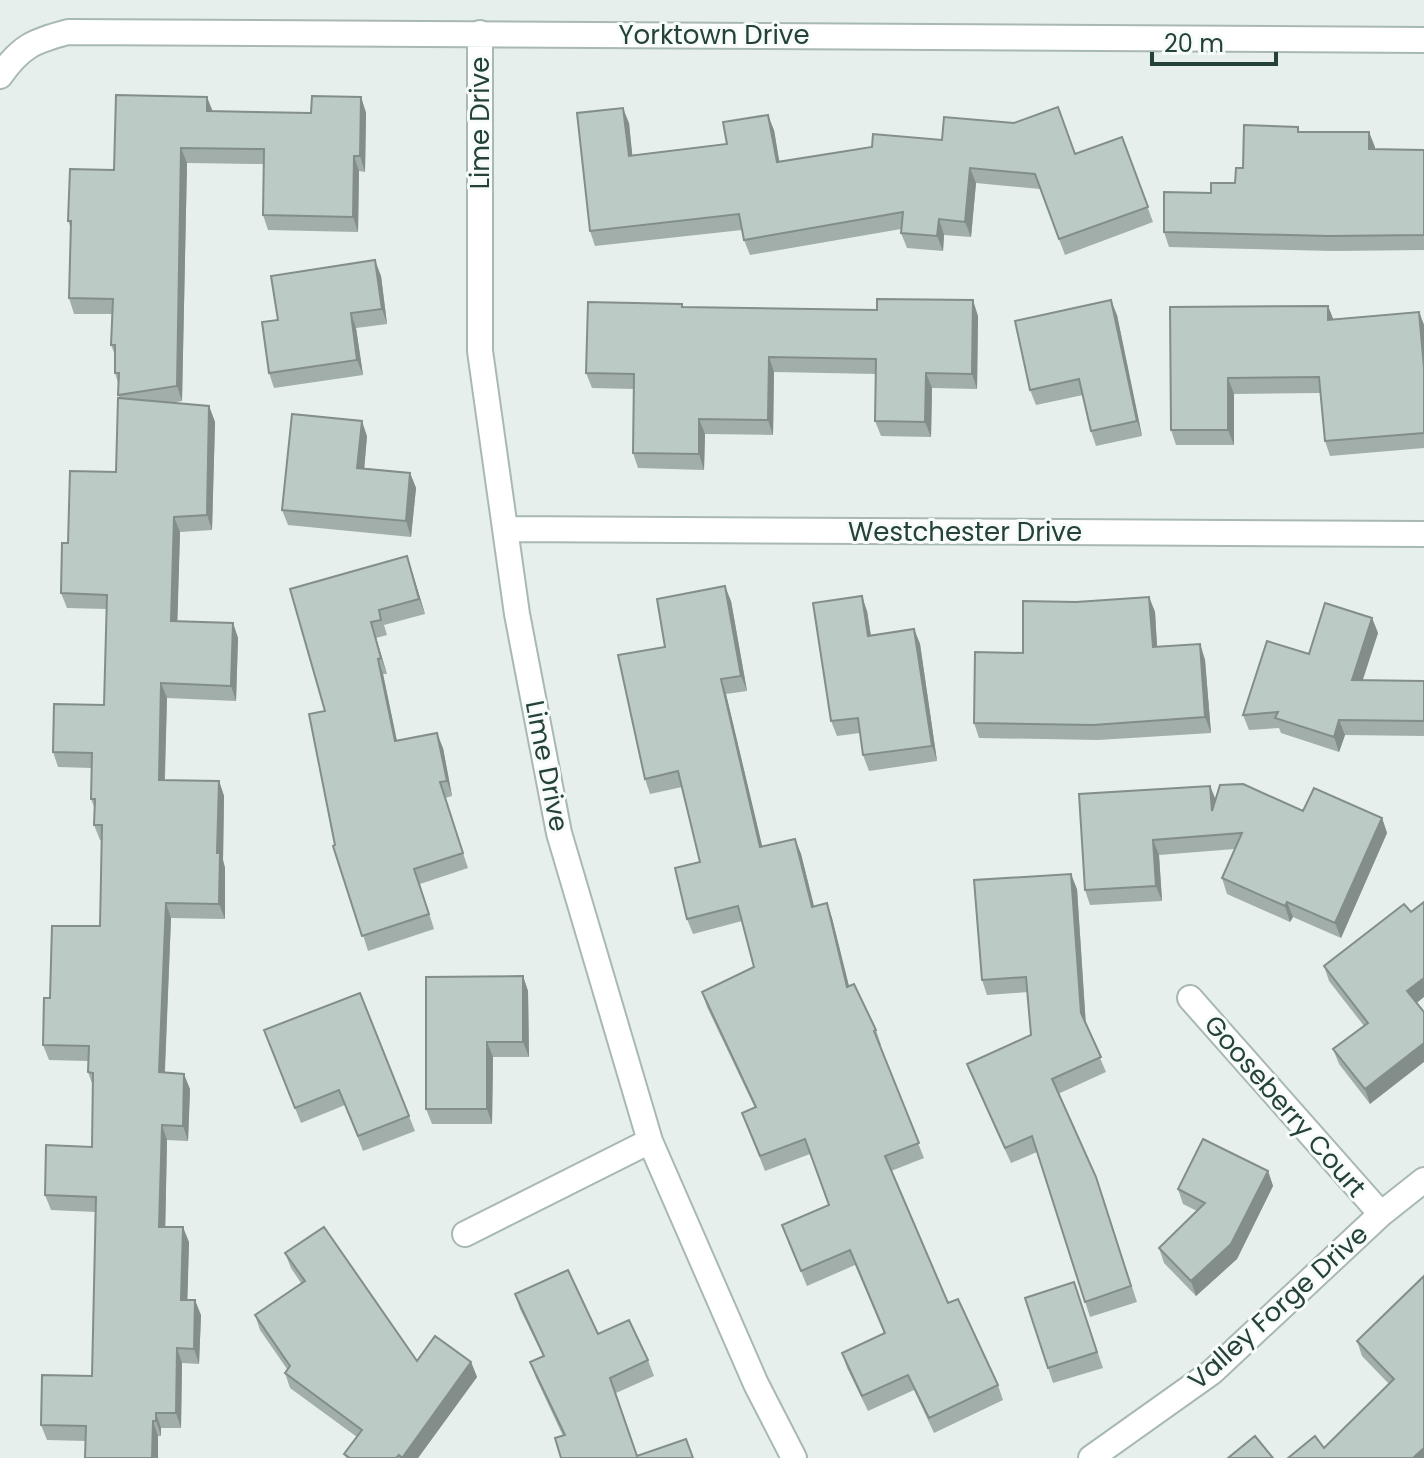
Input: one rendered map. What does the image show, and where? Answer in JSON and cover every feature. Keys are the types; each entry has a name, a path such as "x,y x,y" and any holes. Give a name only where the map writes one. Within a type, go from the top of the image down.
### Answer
{"street":[{"name":"Yorktown Drive","path":"6,68 35,41 68,32 1424,40"},
{"name":"Lime Drive","path":"480,33 480,351 517,614 559,833 650,1141 756,1384 794,1458"},
{"name":"Westchester Drive","path":"507,529 1424,534"},
{"name":"Gooseberry Court","path":"1190,998 1381,1214"},
{"path":"465,1234 650,1141"},
{"name":"Valley Forge Drive","path":"1091,1458 1212,1372 1381,1214 1424,1180"}],"building":[{"path":"116,95 207,97 207,111 311,113 312,96 361,97 360,156 354,156 353,217 263,215 264,149 181,148 177,386 118,395 119,373 115,373 115,345 111,345 113,299 69,298 71,221 68,221 70,169 114,170"},
{"path":"1058,107 1075,154 1122,137 1148,207 1059,239 1035,174 970,168 965,222 939,219 937,236 901,233 903,212 744,240 739,214 590,231 577,113 623,108 629,156 727,144 723,122 768,115 777,162 872,147 873,134 942,140 944,117 1014,123"},
{"path":"1244,125 1298,127 1298,132 1369,132 1369,149 1424,150 1424,235 1164,232 1164,192 1211,193 1211,183 1235,183 1236,168 1243,168"},
{"path":"375,260 382,309 351,313 357,360 269,373 262,322 278,320 271,276"},
{"path":"877,299 973,300 972,374 926,373 925,422 875,421 876,359 769,357 768,420 699,419 699,454 633,453 634,374 586,373 588,302 877,310"},
{"path":"1111,300 1137,421 1091,431 1079,379 1030,390 1015,321"},
{"path":"1328,306 1328,320 1419,312 1424,368 1424,433 1325,441 1319,377 1228,378 1228,430 1171,430 1170,307"},
{"path":"118,398 209,406 207,515 174,517 171,621 233,623 231,686 161,683 159,780 219,781 217,853 220,853 219,904 166,903 159,1072 184,1074 183,1126 162,1125 159,1227 183,1227 181,1300 195,1300 194,1349 177,1348 176,1413 156,1413 152,1458 85,1458 86,1426 41,1425 42,1375 92,1376 96,1197 45,1195 46,1145 92,1147 93,1073 88,1072 89,1046 43,1045 44,998 50,998 52,926 100,926 102,825 94,825 92,753 53,752 54,704 104,705 107,595 61,593 62,543 68,543 70,471 116,472"},
{"path":"292,414 362,421 357,468 410,473 406,521 282,510"},
{"path":"407,556 419,599 379,610 381,620 371,622 381,658 378,659 395,741 437,733 447,781 440,782 463,853 414,869 429,914 362,936 333,846 309,714 325,711 290,589"},
{"path":"725,586 741,676 721,679 760,847 795,839 812,907 827,903 847,987 854,984 876,1030 919,1143 885,1156 948,1303 958,1299 998,1385 929,1418 908,1375 862,1396 842,1353 885,1333 850,1250 801,1271 782,1225 829,1205 805,1139 760,1156 742,1113 756,1107 702,992 754,967 738,906 687,919 675,868 700,862 678,771 645,779 618,655 665,647 657,599"},
{"path":"862,596 868,636 914,629 932,746 863,755 858,718 831,721 813,603"},
{"path":"1149,597 1153,647 1200,644 1205,717 1093,725 974,723 975,652 1023,653 1023,601 1076,602"},
{"path":"1325,603 1372,618 1352,680 1424,681 1424,721 1339,720 1334,737 1275,718 1278,712 1243,715 1267,641 1309,654"},
{"path":"1243,784 1303,811 1314,788 1382,818 1335,923 1287,902 1285,906 1222,878 1242,833 1153,840 1156,886 1085,890 1079,794 1210,786 1212,811 1220,785"},
{"path":"1071,874 1081,1013 1101,1057 1052,1079 1096,1177 1131,1286 1085,1302 1032,1136 1005,1148 967,1064 1031,1035 1026,977 982,980 974,880"},
{"path":"1424,902 1424,978 1407,991 1424,1012 1424,1043 1365,1089 1333,1049 1368,1023 1324,966 1404,904 1411,912"},
{"path":"523,976 523,1042 487,1042 487,1109 426,1109 426,977"},
{"path":"360,993 409,1116 358,1136 339,1090 295,1108 264,1030"},
{"path":"1203,1139 1268,1171 1231,1244 1191,1281 1159,1248 1205,1203 1178,1189"},
{"path":"324,1227 417,1361 435,1336 471,1362 402,1458 399,1455 396,1458 350,1458 344,1454 362,1430 285,1373 290,1366 255,1315 305,1281 285,1253"},
{"path":"568,1270 598,1334 629,1320 648,1360 610,1378 637,1456 686,1439 693,1458 561,1458 555,1438 565,1435 530,1362 544,1356 515,1294"},
{"path":"1424,1276 1424,1448 1413,1458 1288,1458 1315,1436 1324,1448 1394,1379 1357,1341"},
{"path":"1074,1282 1097,1352 1048,1368 1025,1298"},
{"path":"1255,1436 1273,1458 1228,1458"}]}
